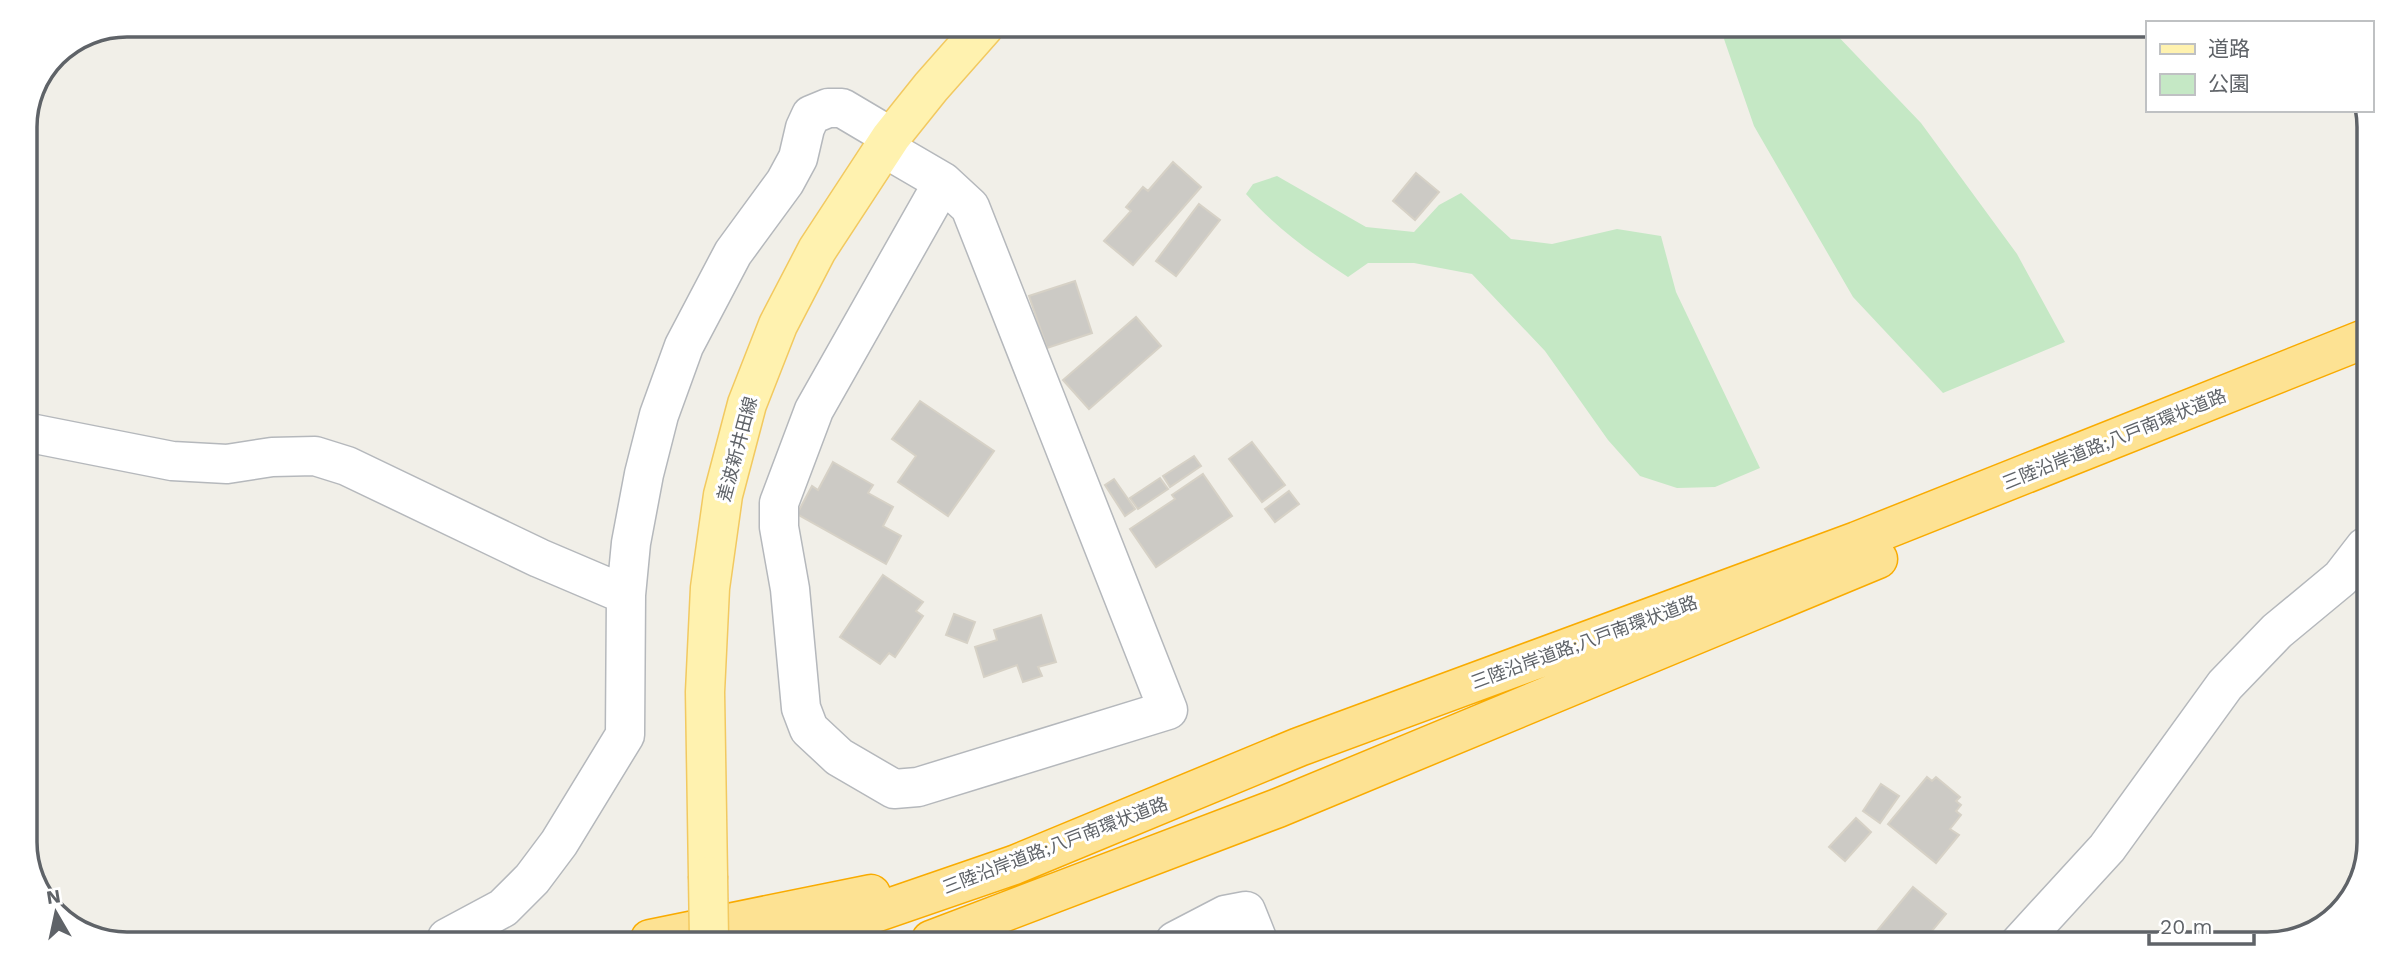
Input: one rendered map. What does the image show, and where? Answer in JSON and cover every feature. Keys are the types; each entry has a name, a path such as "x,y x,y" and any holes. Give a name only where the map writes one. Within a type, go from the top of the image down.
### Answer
{"highway":[{"name":"三陸沿岸道路;八戸南環状道路","path":"819,932 1014,865 1299,747 1857,541 2357,342"},
{"name":"三陸沿岸道路;八戸南環状道路","path":"952,932 1278,808 1844,573 2357,347"},
{"path":"1007,932 1278,808"},
{"path":"684,932 1014,865"}],"main road":[{"name":"差波新井田線","path":"709,932 705,679 710,588 723,495 747,404 778,325 817,250 887,142 976,37"}],"street":[{"path":"458,932 503,908 532,879 559,843 625,735 626,595 631,543 659,415 684,345 733,253 785,182 798,158 811,115 828,108 842,108 943,183 970,207 1168,710 918,787 894,789 839,757 809,729 801,708 790,589 779,527 779,503 814,410 943,183"},
{"path":"37,434 172,461 227,464 272,457 315,456 347,466 539,558 626,595"},
{"path":"2030,932 2107,848 2225,685 2277,631 2341,578 2357,557"},
{"path":"1192,932 1225,915 1246,911 1254,932"}],"green space":[{"path":"1839,37 1921,123 2017,254 2065,342 1943,393 1853,297 1754,126 1724,39"},
{"path":"1277,176 1366,227 1414,232 1439,205 1461,193 1511,239 1552,244 1617,229 1661,236 1676,292 1760,468 1715,487 1677,488 1640,476 1608,440 1545,351 1472,274 1414,263 1368,263 1348,277 1294,239 1246,194 1253,184"}],"building":[{"path":"1173,162 1201,187 1133,265 1104,241 1131,211 1126,207 1143,187 1148,191"},
{"path":"1416,173 1439,192 1415,220 1393,201"},
{"path":"1199,204 1220,220 1176,276 1156,261"},
{"path":"1075,281 1092,333 1047,348 1029,296"},
{"path":"1136,317 1161,346 1089,409 1063,380"},
{"path":"920,401 994,451 948,516 898,482 916,456 892,439"},
{"path":"1252,442 1285,485 1262,502 1229,459"},
{"path":"1194,456 1201,466 1170,487 1163,476"},
{"path":"833,462 873,485 868,493 893,507 883,526 901,536 886,564 797,514 812,486 818,490"},
{"path":"1203,474 1232,516 1156,567 1130,529 1175,499 1172,495"},
{"path":"1160,478 1168,489 1138,509 1130,498"},
{"path":"1114,479 1135,509 1125,516 1105,485"},
{"path":"1289,491 1299,504 1275,522 1265,509"},
{"path":"883,575 923,602 916,611 923,616 895,657 889,653 880,664 840,637"},
{"path":"954,614 975,622 967,643 946,635"},
{"path":"1041,615 1056,662 1038,667 1042,676 1023,682 1017,665 984,677 975,647 997,640 994,630"},
{"path":"1927,777 1932,781 1936,777 1960,797 1956,801 1961,805 1956,811 1961,815 1950,829 1959,835 1936,863 1888,824"},
{"path":"1881,784 1899,796 1880,823 1863,811"},
{"path":"1856,818 1871,832 1845,861 1829,847"},
{"path":"1913,887 1946,914 1931,932 1876,932"}]}
